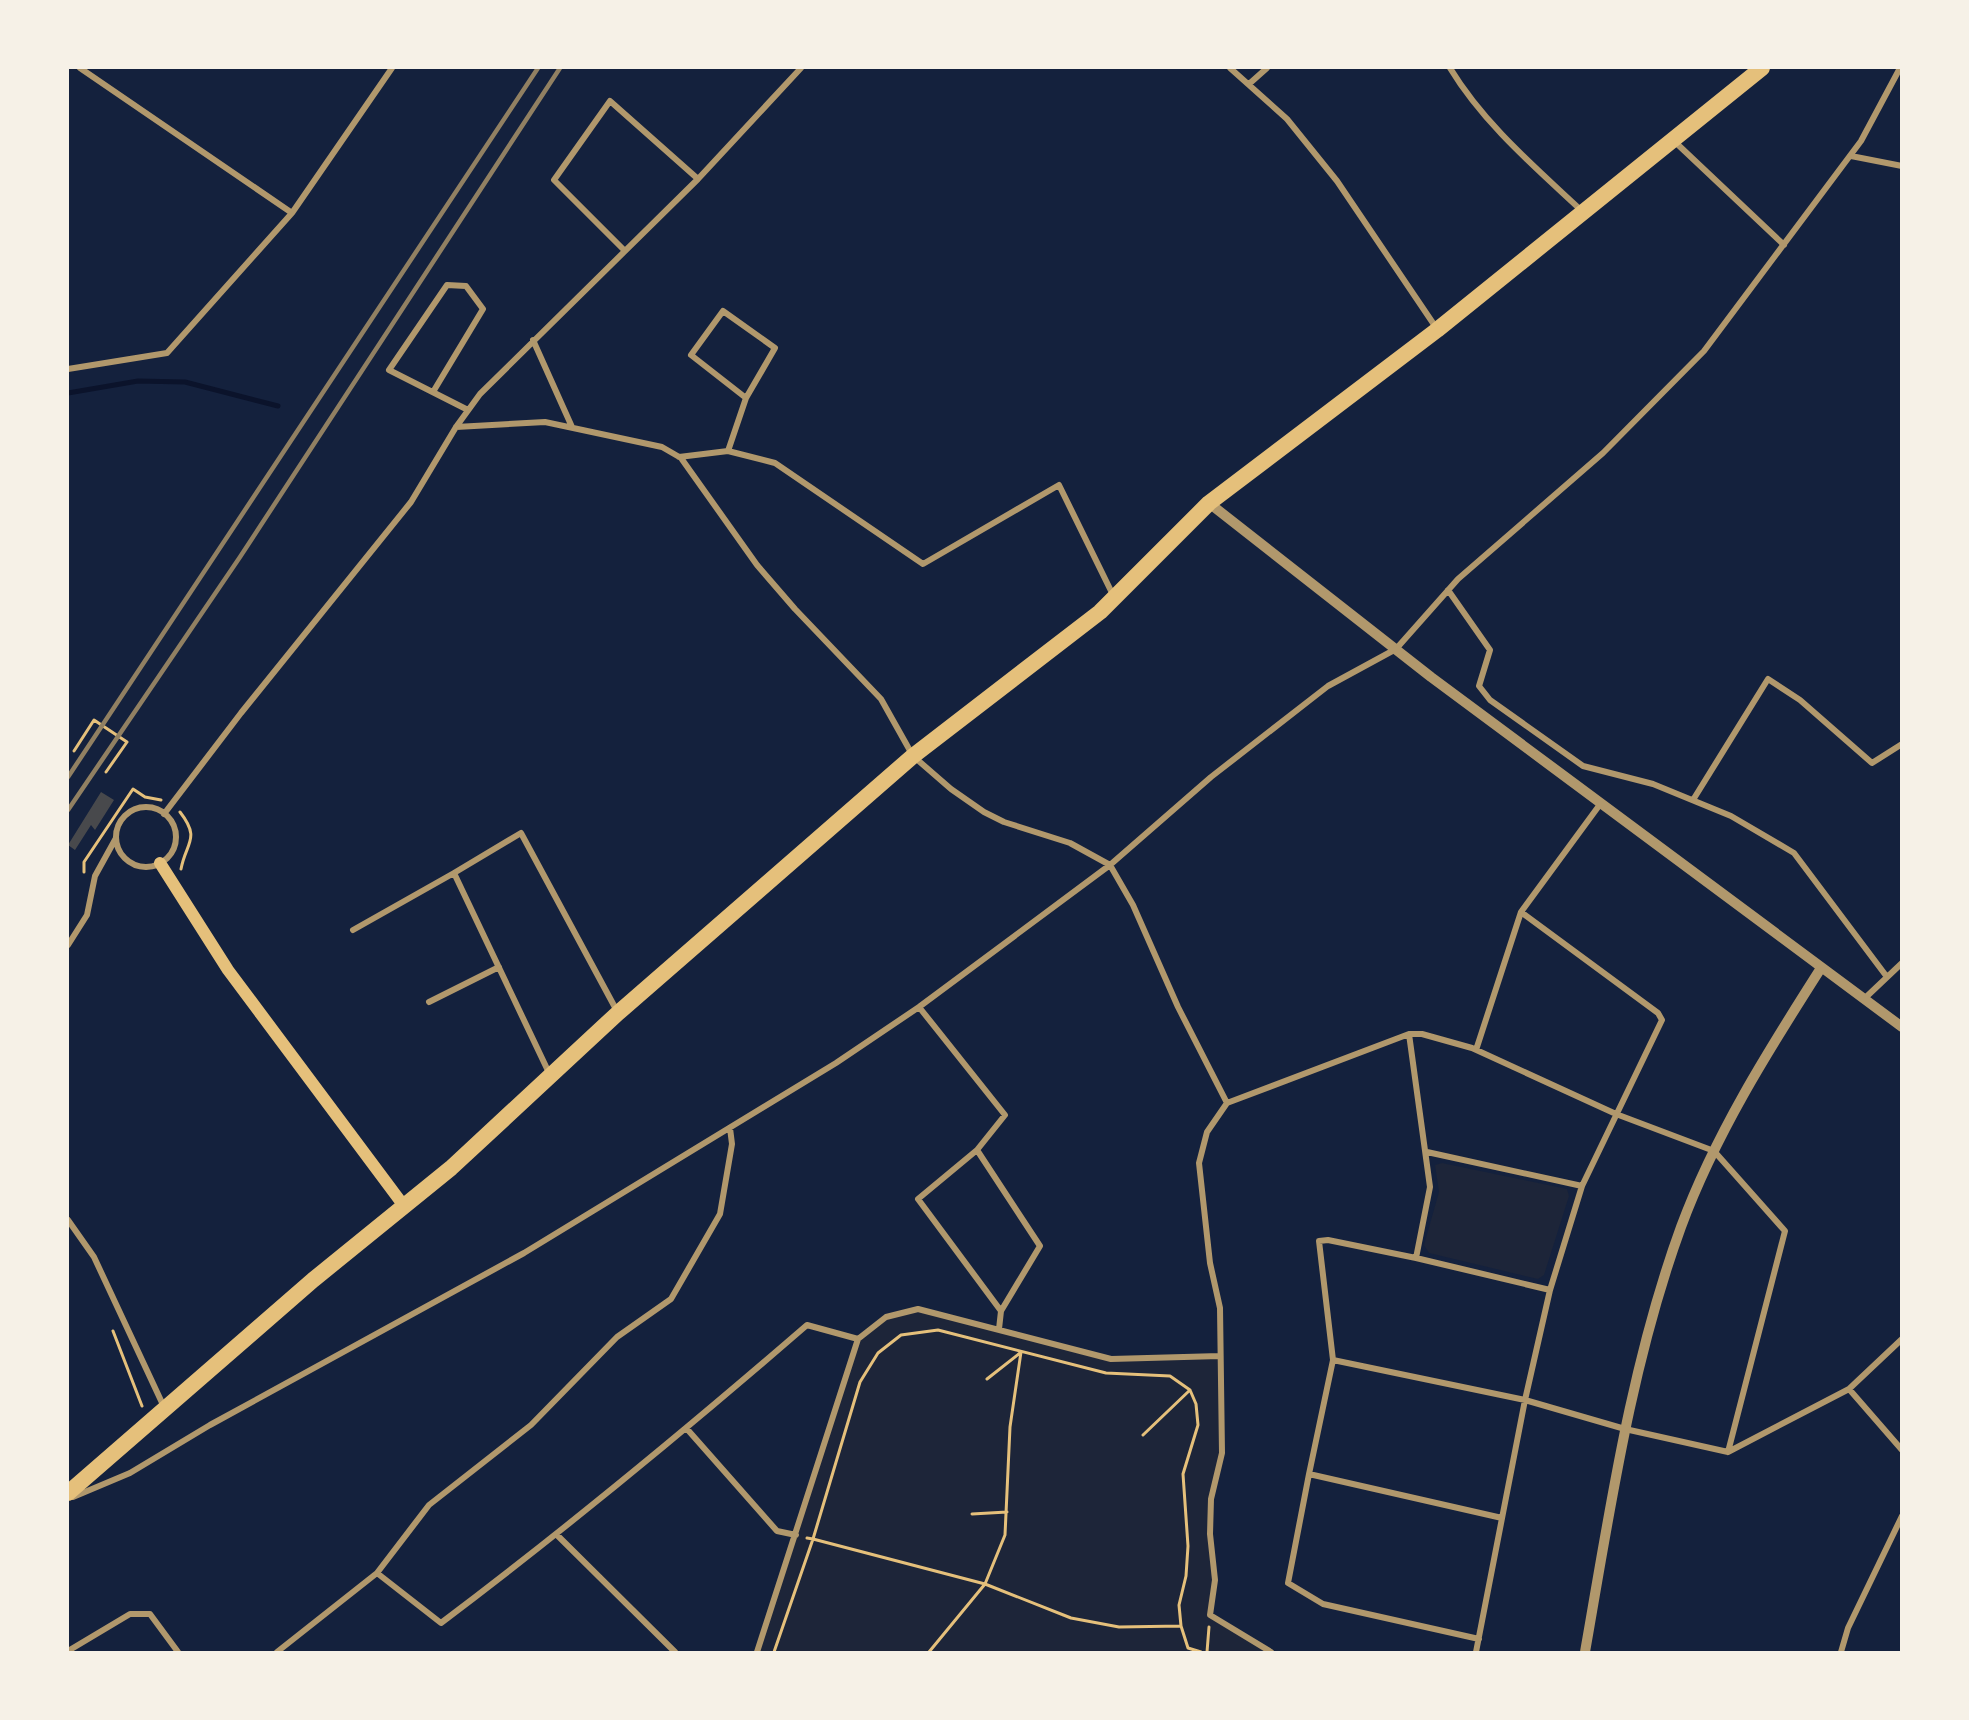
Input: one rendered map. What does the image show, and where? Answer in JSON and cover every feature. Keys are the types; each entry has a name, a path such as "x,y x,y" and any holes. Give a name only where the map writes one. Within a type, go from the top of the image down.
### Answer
{"highway":[{"path":"68,1493 149,1425 313,1280 451,1168 618,1013 913,756 1100,612 1209,503 1437,330 1762,68"}],"main road":[{"path":"160,863 228,970 404,1206"}],"street":[{"path":"80,68 292,213"},
{"path":"68,369 167,353 292,213 392,68"},
{"path":"164,814 411,502 456,427 480,394 698,179 801,68"},
{"path":"1230,68 1277,107 1337,181 1437,330"},
{"path":"1249,84 1267,68"},
{"path":"1450,68 1465,93 1499,132 1584,213"},
{"path":"68,1500 130,1473 210,1425 524,1253 730,1128 919,1007 1110,865 1211,777 1329,687 1396,649 1448,590 1603,453 1704,351 1851,156 1900,68"},
{"path":"625,251 555,180 610,101 698,179"},
{"path":"1674,141 1784,246"},
{"path":"1851,156 1902,166"},
{"path":"433,392 483,309 466,286 447,285 389,370 468,410"},
{"path":"728,451 746,398 775,348 723,311 691,355 746,398"},
{"path":"533,340 572,427"},
{"path":"456,427 545,422 662,447 678,457 757,565 795,609 881,699 913,756 951,789 984,812 1005,822 1070,843 1110,865 1132,905 1178,1007 1227,1103"},
{"path":"678,457 728,451 775,463 923,564 1059,485 1114,597"},
{"path":"1209,503 1396,649 1902,1027"},
{"path":"1448,590 1490,650 1479,686 1490,700 1583,766 1653,784 1693,800 1731,816 1794,853 1887,977"},
{"path":"1693,800 1768,679 1800,700 1872,763 1902,744"},
{"path":"1476,1050 1521,912 1601,803"},
{"path":"68,945 87,915 98,869 116,838 121,820 136,809 147,808 164,814 172,823 175,843 171,853 160,863 147,867 129,862 118,847 116,838"},
{"path":"352,930 521,833 618,1013"},
{"path":"454,873 551,1076"},
{"path":"1476,1653 1525,1400 1550,1290 1582,1186 1662,1020 1658,1013 1521,912"},
{"path":"1864,999 1902,963"},
{"path":"429,1002 499,967"},
{"path":"1585,1653 1625,1428 1661,1285 1682,1225 1714,1151 1760,1063 1821,968"},
{"path":"919,1007 1005,1115 977,1150 918,1199 1001,1311"},
{"path":"1409,1034 1430,1187 1416,1257"},
{"path":"1271,1653 1210,1615 1215,1580 1210,1534 1211,1499 1222,1453 1220,1308 1210,1263 1199,1163 1207,1132 1227,1103 1409,1034 1422,1034 1476,1050 1616,1114 1714,1151 1785,1231 1728,1452"},
{"path":"277,1653 377,1573 429,1505 531,1425 617,1337 671,1299 720,1214 732,1144 730,1128"},
{"path":"977,1150 1040,1246 1001,1311 999,1329"},
{"path":"1427,1152 1582,1186"},
{"path":"68,1220 94,1257 166,1410"},
{"path":"1479,1640 1323,1604 1288,1583 1333,1360 1319,1241 1328,1240 1416,1257 1550,1290"},
{"path":"757,1653 858,1339 886,1317 918,1308 1112,1359 1220,1356"},
{"path":"377,1573 441,1623 558,1535 687,1429 807,1325 858,1339"},
{"path":"1333,1360 1525,1400 1625,1428 1728,1452 1848,1389 1902,1339"},
{"path":"1848,1389 1902,1450"},
{"path":"687,1429 777,1531 796,1535"},
{"path":"1309,1474 1502,1518"},
{"path":"1841,1653 1848,1629 1902,1516"},
{"path":"558,1535 675,1653"},
{"path":"68,1651 130,1614 150,1614 178,1653"}],"path":[{"path":"75,752 94,720 127,742 106,772"},
{"path":"172,802 189,824 193,837 182,863 178,891"},
{"path":"111,1325 149,1425"},
{"path":"774,1653 813,1539 860,1382 878,1353 901,1335 938,1330 1020,1353 1106,1373 1170,1376 1190,1390 1196,1404 1198,1425 1183,1474 1188,1546 1186,1576 1179,1605 1181,1626 1188,1648 1201,1653"},
{"path":"929,1653 985,1584 1005,1535 1010,1427 1024,1335"},
{"path":"987,1379 1020,1353"},
{"path":"1143,1435 1190,1390"},
{"path":"972,1514 1007,1512"},
{"path":"796,1535 985,1584 1071,1618 1119,1627 1181,1626"},
{"path":"1207,1653 1210,1615"}],"shaded area":[{"path":"1442,1163 1567,1189 1569,1196 1544,1275 1538,1279 1429,1253 1424,1245 1439,1192 1435,1165"},
{"path":"918,1309 1111,1359 1220,1356 1222,1453 1211,1499 1215,1580 1210,1615 1271,1652 757,1652 858,1339 885,1318"}],"building":[{"path":"101,792 114,800 95,830 91,825 75,850 68,845"}],"waterway":[{"path":"68,393 138,381 185,382 278,406"}],"railway":[{"path":"68,777 538,68"},
{"path":"68,810 240,557 560,68"}]}
